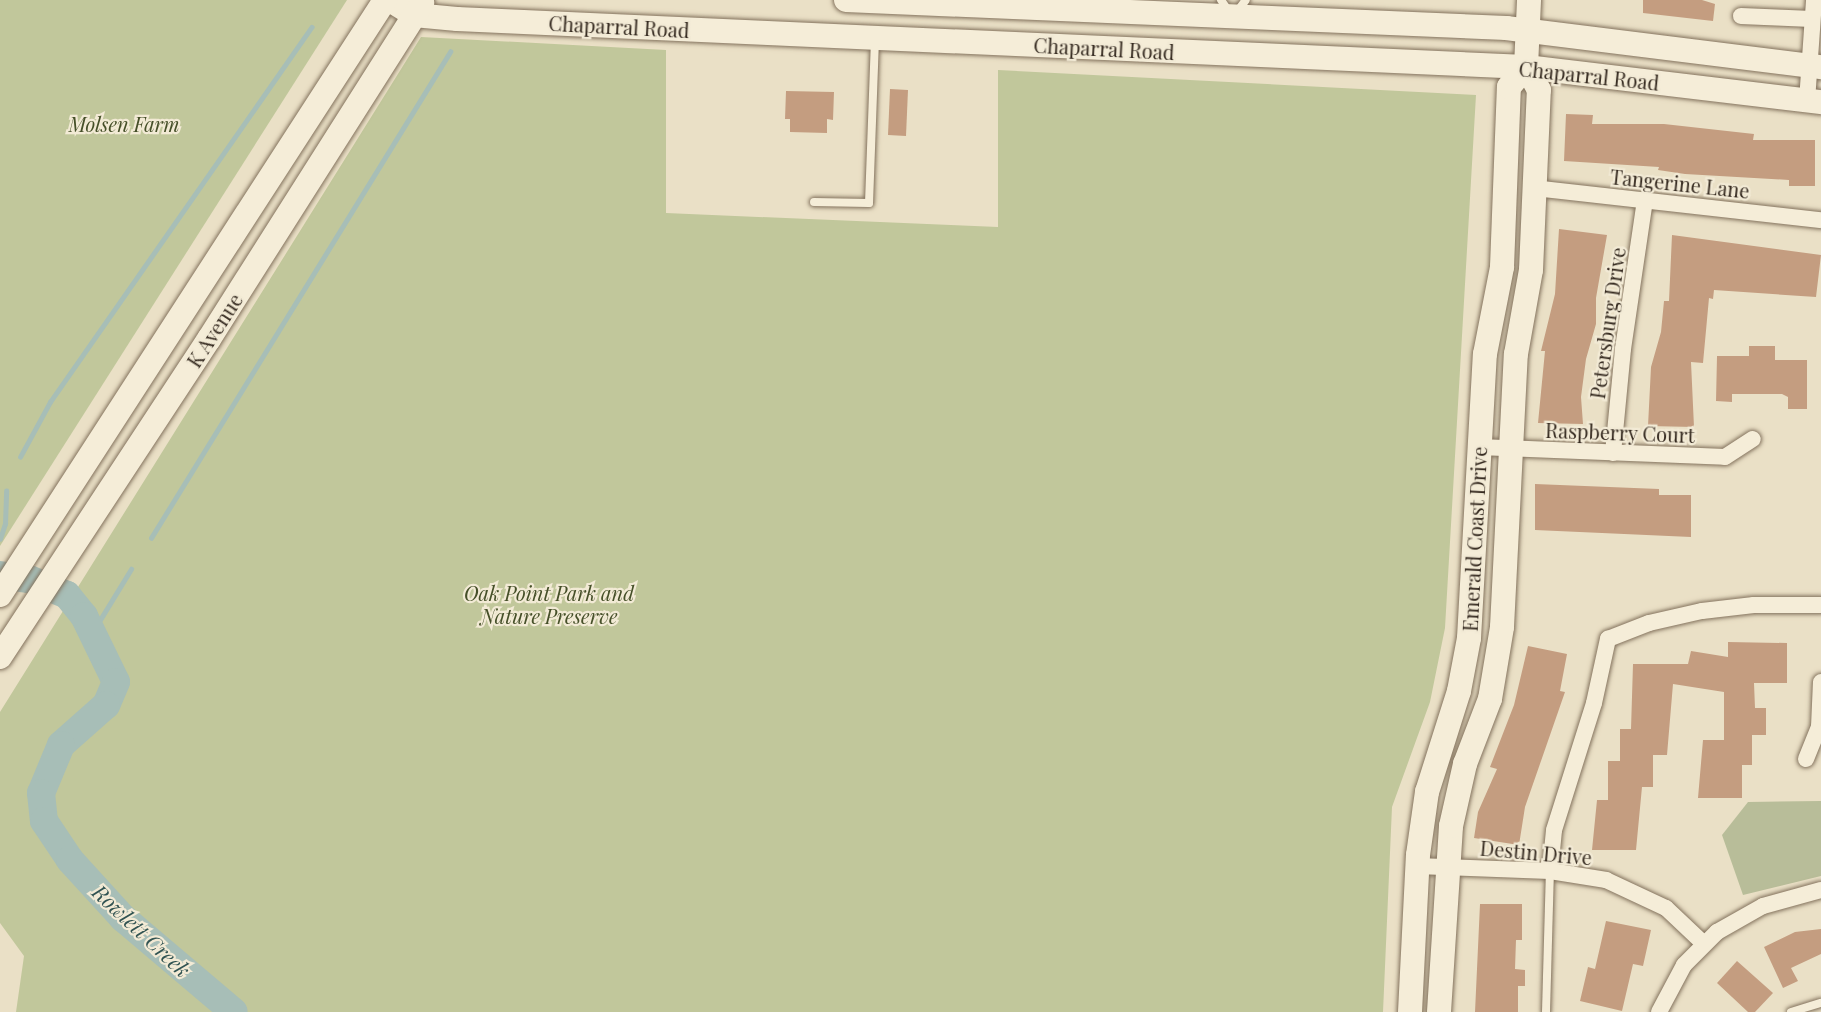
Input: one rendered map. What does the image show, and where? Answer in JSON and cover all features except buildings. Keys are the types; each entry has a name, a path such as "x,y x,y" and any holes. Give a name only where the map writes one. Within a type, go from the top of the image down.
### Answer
{"main road":[{"name":"Chaparral Road","path":"388,0 419,8 875,38 1526,67 1814,101"},
{"name":"K Avenue","path":"0,596 388,0"},
{"name":"Chaparral Road","path":"846,0 1233,6 1528,30 1816,66"},
{"name":"Emerald Coast Drive","path":"1439,1012 1446,867 1465,764 1496,672 1512,448 1516,354 1531,270 1539,90 1526,67 1529,0"},
{"path":"875,38 878,1"},
{"path":"1233,6 1233,54"},
{"name":"K Avenue","path":"0,657 210,339 419,8"},
{"name":"Emerald Coast Drive","path":"1410,1012 1417,866 1429,783 1466,664 1485,354 1502,267 1509,87 1526,67"}],"street":[{"path":"1814,0 1816,66 1814,101"},
{"path":"1741,16 1815,25"},
{"name":"Tangerine Lane","path":"1534,188 1821,220"},
{"name":"Petersburg Drive","path":"1612,453 1623,349 1645,200"},
{"name":"Raspberry Court","path":"1479,447 1725,458 1753,439"},
{"path":"1550,871 1554,830 1594,703 1608,639 1640,625 1702,611 1754,605 1821,605"},
{"path":"1806,759 1819,726 1821,682"},
{"name":"Destin Drive","path":"1417,866 1550,871 1590,876 1637,891 1673,914 1703,943"},
{"path":"1659,1012 1676,977 1703,943 1763,906 1821,890"}],"lane":[{"path":"814,202 869,203 875,38"},
{"path":"1546,1012 1550,871"},
{"path":"1791,1012 1821,1003"}],"green space":[{"name":"Molsen Farm","path":"0,0 347,0 0,546"},
{"name":"Oak Point Park and Nature Preserve","path":"421,37 666,50 666,213 998,227 998,70 1476,95 1445,628 1430,702 1392,807 1383,1012 16,1012 24,956 0,923 0,712"},
{"path":"1821,801 1821,876 1743,895 1722,835 1748,802"}],"waterway":[{"path":"20,457 50,402 312,27"},
{"path":"151,538 450,52"},
{"path":"0,539 5,524 6,491"},
{"path":"92,633 131,569"},
{"name":"Rowlett Creek","path":"0,575 29,579 67,595 84,616 116,682 106,705 61,745 41,793 44,821 70,860 123,918 234,1012"}]}
